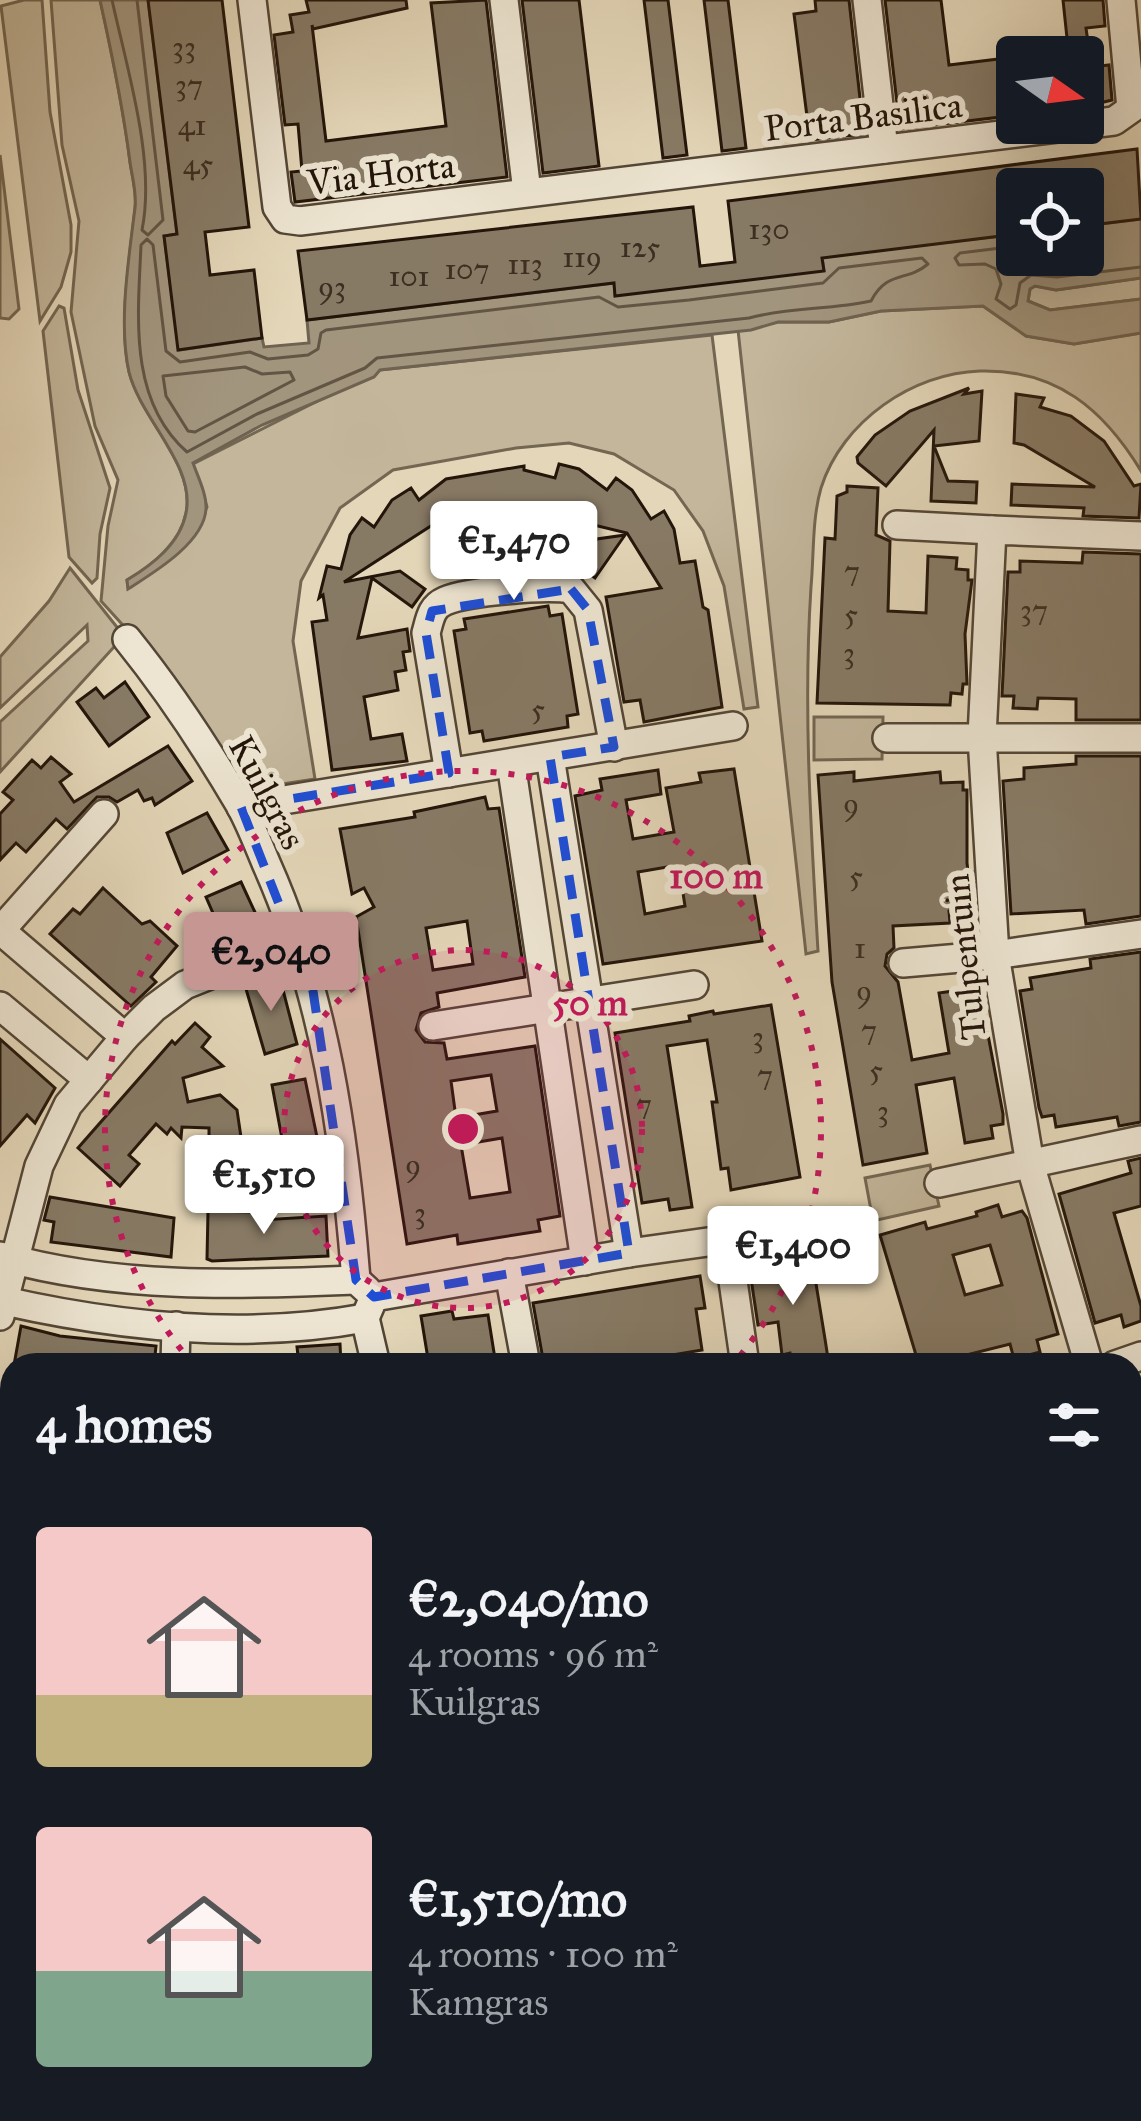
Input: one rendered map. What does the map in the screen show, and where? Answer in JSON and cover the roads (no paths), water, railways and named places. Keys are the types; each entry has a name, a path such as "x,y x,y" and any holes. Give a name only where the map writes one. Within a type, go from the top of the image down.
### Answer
{"street":[{"name":"Via Horta","path":"252,0 277,208 285,219 300,221 706,171"},
{"path":"504,0 527,191"},
{"path":"867,0 884,149"},
{"name":"Porta Basilica","path":"706,171 1114,121 1131,110 1121,0"},
{"path":"897,525 1141,536"},
{"name":"Tulpentuin","path":"992,530 982,737 995,956 1030,1164 1085,1353"},
{"path":"449,773 426,633 432,611 446,601 549,585 571,589 588,610 614,747"},
{"name":"Kuilgras","path":"127,639 164,685 241,807 297,940 334,1093 374,1353"},
{"path":"241,807 733,726"},
{"path":"887,738 1141,738"},
{"path":"550,757 629,1253"},
{"path":"511,763 585,1261"},
{"path":"104,814 0,931 125,1037"},
{"path":"903,964 1141,934"},
{"path":"297,940 185,985 125,1037 68,1105 39,1166 7,1258 1,1305 176,1326 274,1329 365,1298 814,1227"},
{"path":"433,1026 694,985"},
{"path":"0,1006 89,1080"},
{"path":"939,1184 1141,1140"},
{"path":"727,1239 739,1353"},
{"path":"7,1258 94,1274 365,1298"},
{"path":"509,1274 524,1353"},
{"path":"175,1353 176,1326"}],"water":[{"path":"100,0 148,0 177,234 164,236 179,350 262,338 264,347 309,343 307,320 614,283 615,295 824,270 822,257 996,236 996,276 1104,276 1104,223 1141,219 1141,278 1056,290 1035,286 1028,301 1050,310 1141,299 1141,333 1074,344 1026,336 983,306 881,311 829,322 778,322 751,330 380,370 193,463 205,498 203,522 176,556 128,589 127,580 155,560 178,534 187,495 176,460 144,408 129,372 124,311 135,197"}]}
